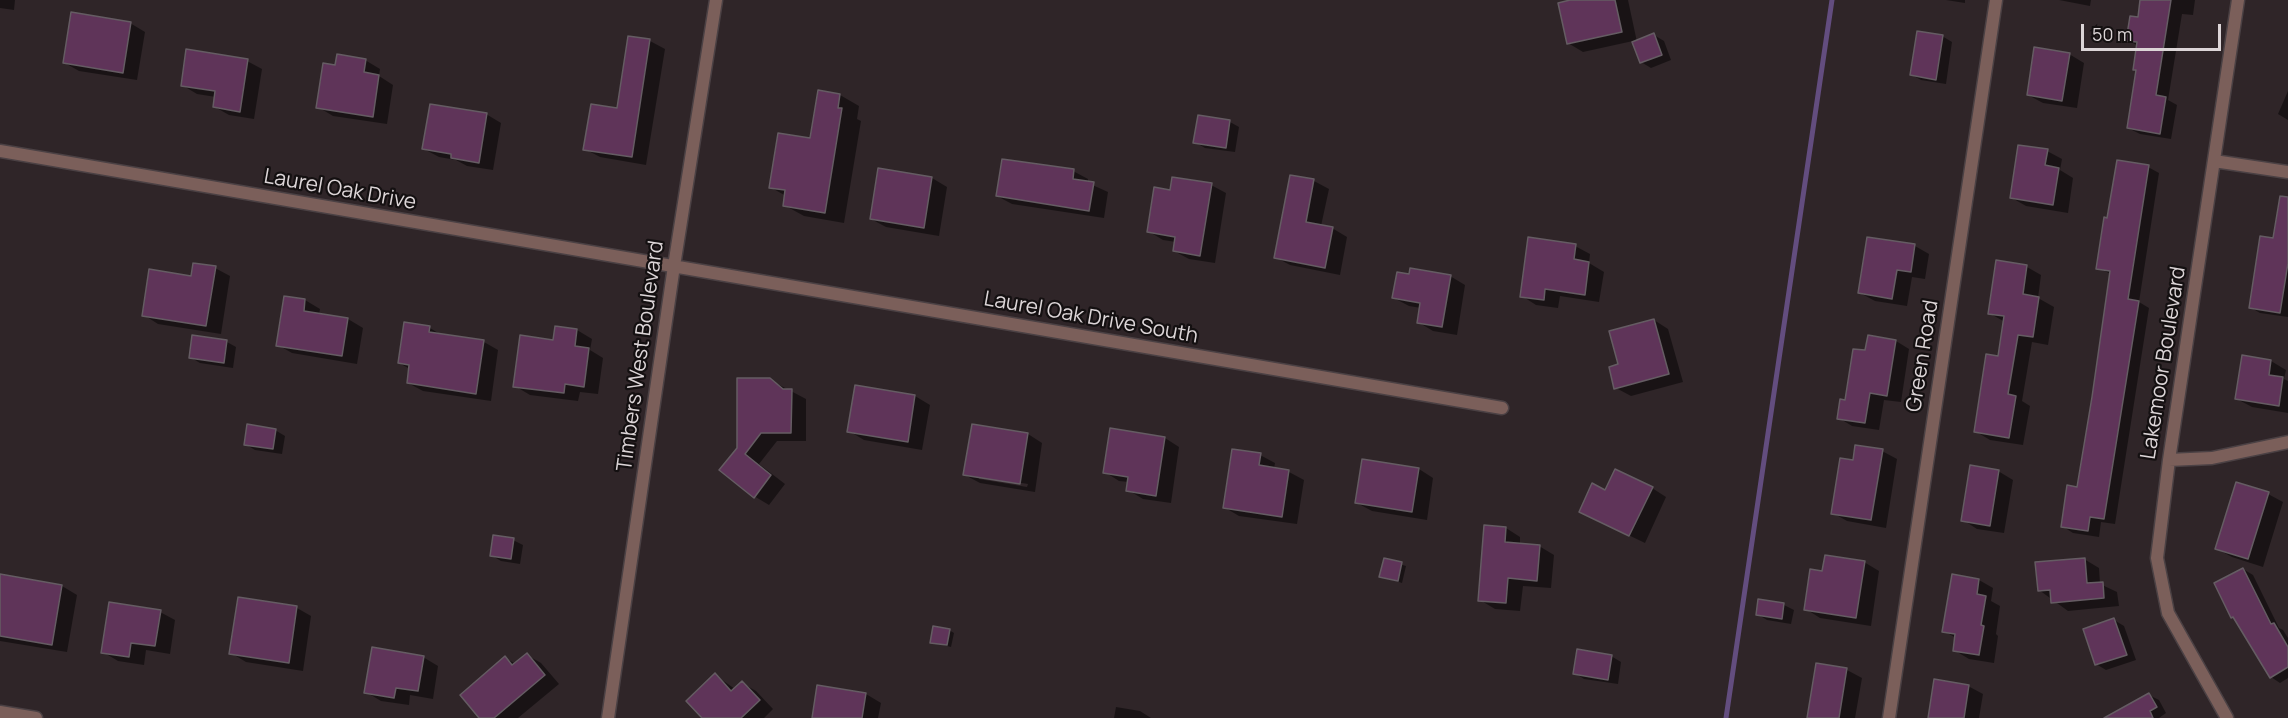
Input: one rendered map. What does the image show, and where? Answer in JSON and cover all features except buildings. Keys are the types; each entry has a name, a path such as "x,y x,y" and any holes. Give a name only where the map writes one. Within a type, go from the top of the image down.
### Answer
{"street":[{"name":"Timbers West Boulevard","path":"608,718 674,266 716,0"},
{"name":"Green Road","path":"1889,718 1996,0"},
{"name":"Lakemoor Boulevard","path":"2227,718 2168,613 2157,558 2169,460 2238,0"},
{"name":"Laurel Oak Drive","path":"0,151 674,266"},
{"path":"2214,161 2288,172"},
{"name":"Laurel Oak Drive South","path":"674,266 1502,408"},
{"path":"2169,460 2212,458 2288,442"},
{"path":"0,712 36,718"}],"waterway":[{"path":"1726,718 1832,0"}]}
